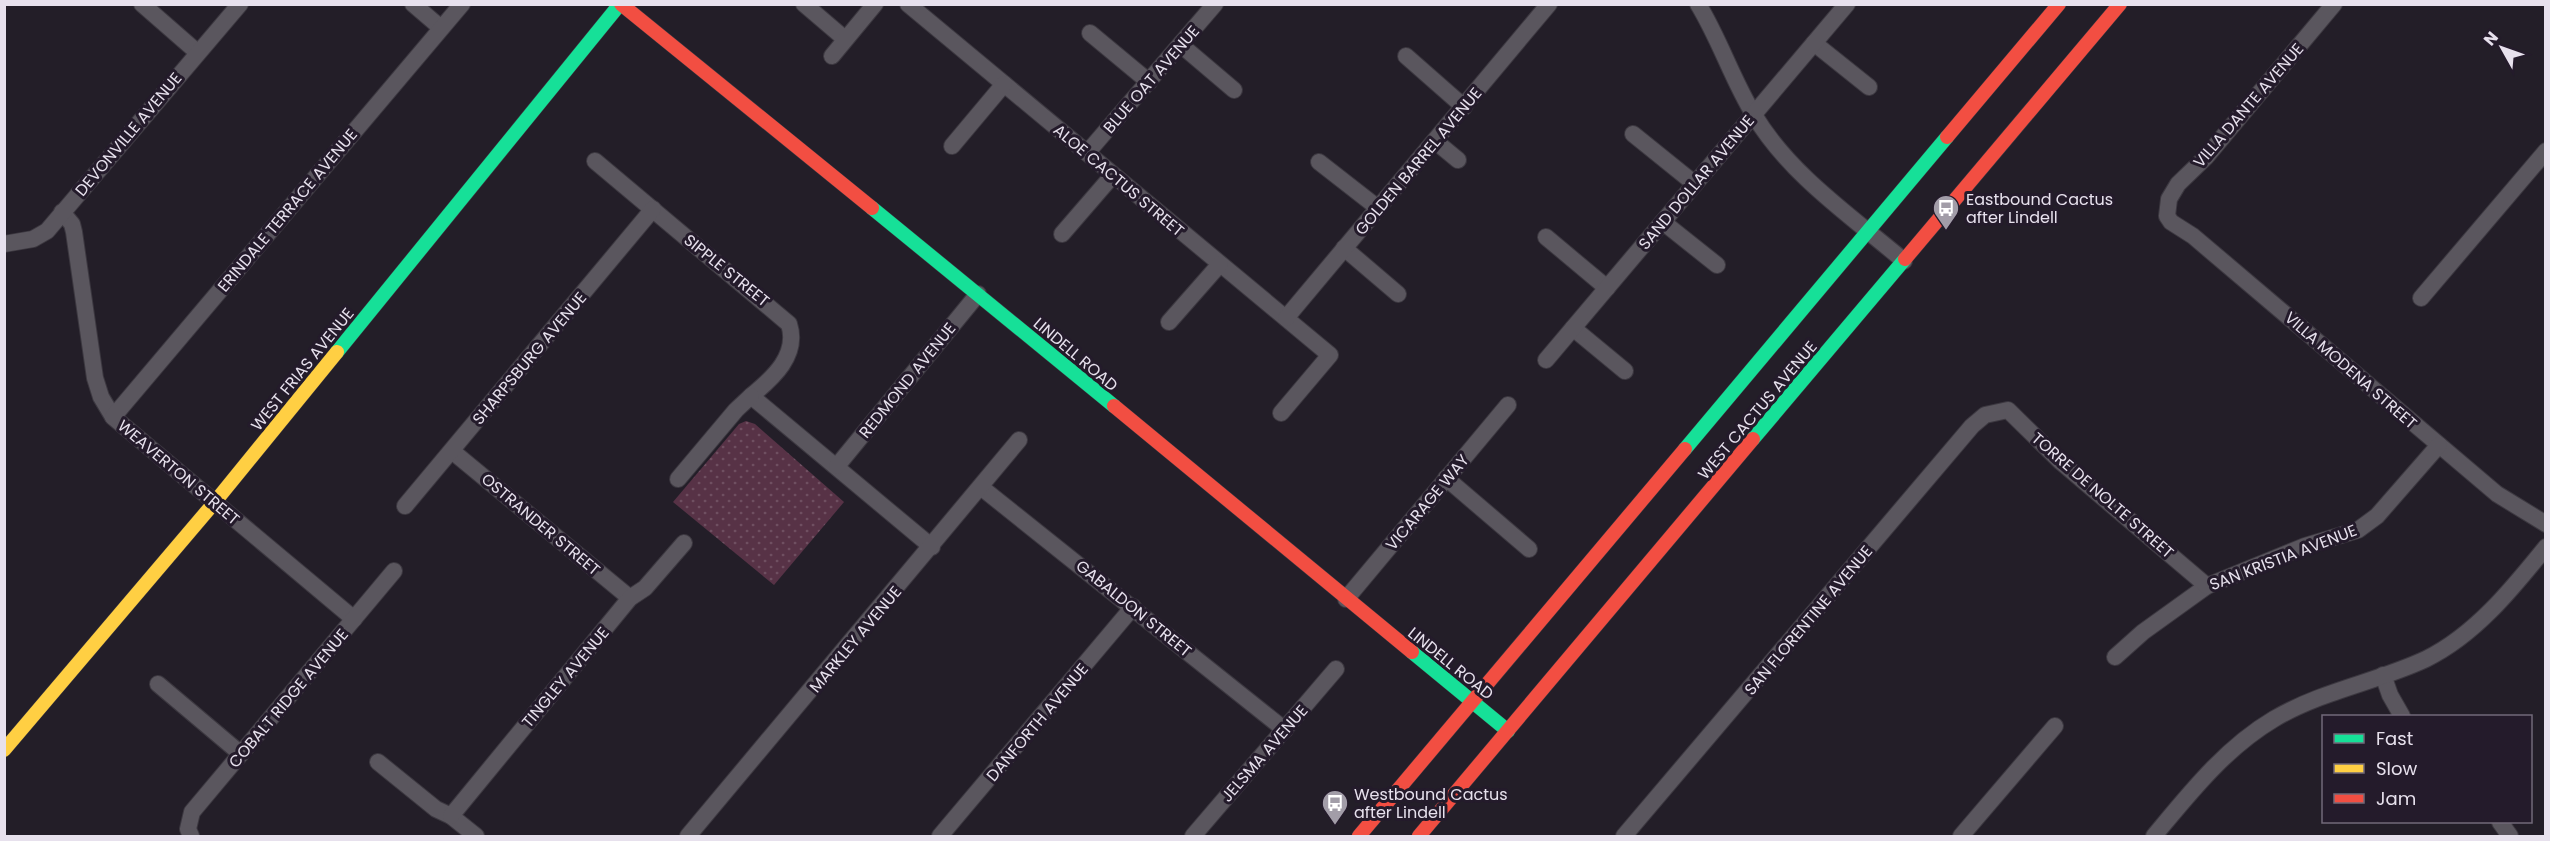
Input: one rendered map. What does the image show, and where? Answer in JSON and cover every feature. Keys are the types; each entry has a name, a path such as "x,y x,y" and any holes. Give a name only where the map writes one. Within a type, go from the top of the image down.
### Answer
{"main road":[{"name":"LINDELL ROAD","path":"620,4 978,294 1508,731"},
{"name":"WEST FRIAS AVENUE","path":"4,750 214,503 620,4"},
{"name":"WEST CACTUS AVENUE","path":"1359,837 2059,4"},
{"name":"WEST CACTUS AVENUE","path":"1419,837 2120,4"}],"street":[{"path":"142,4 197,52"},
{"name":"DEVONVILLE AVENUE","path":"4,244 20,243 42,235 240,4"},
{"path":"414,4 441,28"},
{"name":"ERINDALE TERRACE AVENUE","path":"113,417 462,4"},
{"path":"804,4 845,39"},
{"path":"832,56 874,4"},
{"name":"ALOE CACTUS STREET","path":"908,4 1330,355 1281,413"},
{"name":"BLUE OAT AVENUE","path":"1087,153 1215,4"},
{"name":"GOLDEN BARREL AVENUE","path":"1286,318 1549,4"},
{"name":"SAND DOLLAR AVENUE","path":"1546,360 1847,4"},
{"name":"VILLA DANTE AVENUE","path":"2168,208 2173,191 2178,184 2206,157 2334,4"},
{"path":"1703,7 1754,114 1796,168 1904,261"},
{"path":"1090,33 1149,82"},
{"path":"1814,43 1869,87"},
{"path":"1181,45 1234,90"},
{"path":"1406,56 1464,107"},
{"path":"952,146 1004,84"},
{"path":"1633,134 1695,184"},
{"path":"1435,141 1458,160"},
{"path":"2421,298 2546,151"},
{"name":"SIPPLE STREET","path":"595,161 789,324 793,336 785,361 767,384 736,410 678,479"},
{"path":"1320,162 1378,208"},
{"path":"1062,234 1113,175"},
{"name":"VILLA MODENA STREET","path":"2168,208 2167,216 2171,222 2193,236 2497,494 2546,524"},
{"name":"SHARPSBURG AVENUE","path":"405,506 653,209"},
{"name":"WEAVERTON STREET","path":"62,212 72,224 74,232 95,378 101,397 113,417 354,620"},
{"path":"1663,222 1717,265"},
{"path":"1546,237 1607,288"},
{"path":"1344,248 1398,294"},
{"path":"1168,322 1220,264"},
{"name":"REDMOND AVENUE","path":"837,466 978,294"},
{"path":"1573,328 1625,371"},
{"path":"751,396 932,547"},
{"name":"VICARAGE WAY","path":"1346,598 1508,405"},
{"name":"TORRE DE NOLTE STREET","path":"1997,410 2008,410 2061,462 2207,586"},
{"name":"SAN FLORENTINE AVENUE","path":"1624,837 1972,426 1985,415 1997,410"},
{"name":"MARKLEY AVENUE","path":"688,837 982,488 1019,440"},
{"name":"SAN KRISTIA AVENUE","path":"2115,657 2143,632 2207,586 2305,546 2358,530 2377,516 2439,445"},
{"name":"OSTRANDER STREET","path":"452,451 630,598"},
{"path":"1446,478 1529,549"},
{"name":"GABALDON STREET","path":"982,488 1285,730"},
{"name":"TINGLEY AVENUE","path":"451,816 630,598 645,588 684,543"},
{"path":"2154,837 2203,778 2272,720 2307,702 2428,658 2475,625 2525,574 2546,547"},
{"name":"COBALT RIDGE AVENUE","path":"189,833 192,812 394,571"},
{"name":"DANFORTH AVENUE","path":"940,837 1133,607"},
{"name":"JELSMA AVENUE","path":"1193,837 1336,669"},
{"path":"2383,675 2401,715"},
{"path":"158,684 241,754"},
{"path":"1961,837 2055,726"},
{"path":"378,762 436,809 451,816 476,837"},
{"path":"2501,823 2510,837"}],"shaded area":[{"path":"746,421 755,424 844,502 774,585 673,502 739,424"}],"traffic: fast":[{"path":"337,352 620,4"},
{"path":"1685,449 1947,137"},
{"path":"872,208 1114,406"},
{"path":"1753,439 1905,259"},
{"path":"1412,652 1508,731"}],"traffic: slow":[{"path":"4,750 214,503 337,352"}],"traffic: jam":[{"path":"621,4 872,208"},
{"path":"1947,137 2059,4"},
{"path":"1905,259 2120,4"},
{"path":"1114,406 1412,652"},
{"path":"1419,836 1753,439"},
{"path":"1359,836 1685,449"}],"place":[{"name":"Eastbound Cactus after Lindell","path":"1946,231"},
{"name":"Westbound Cactus after Lindell","path":"1335,826"}]}
